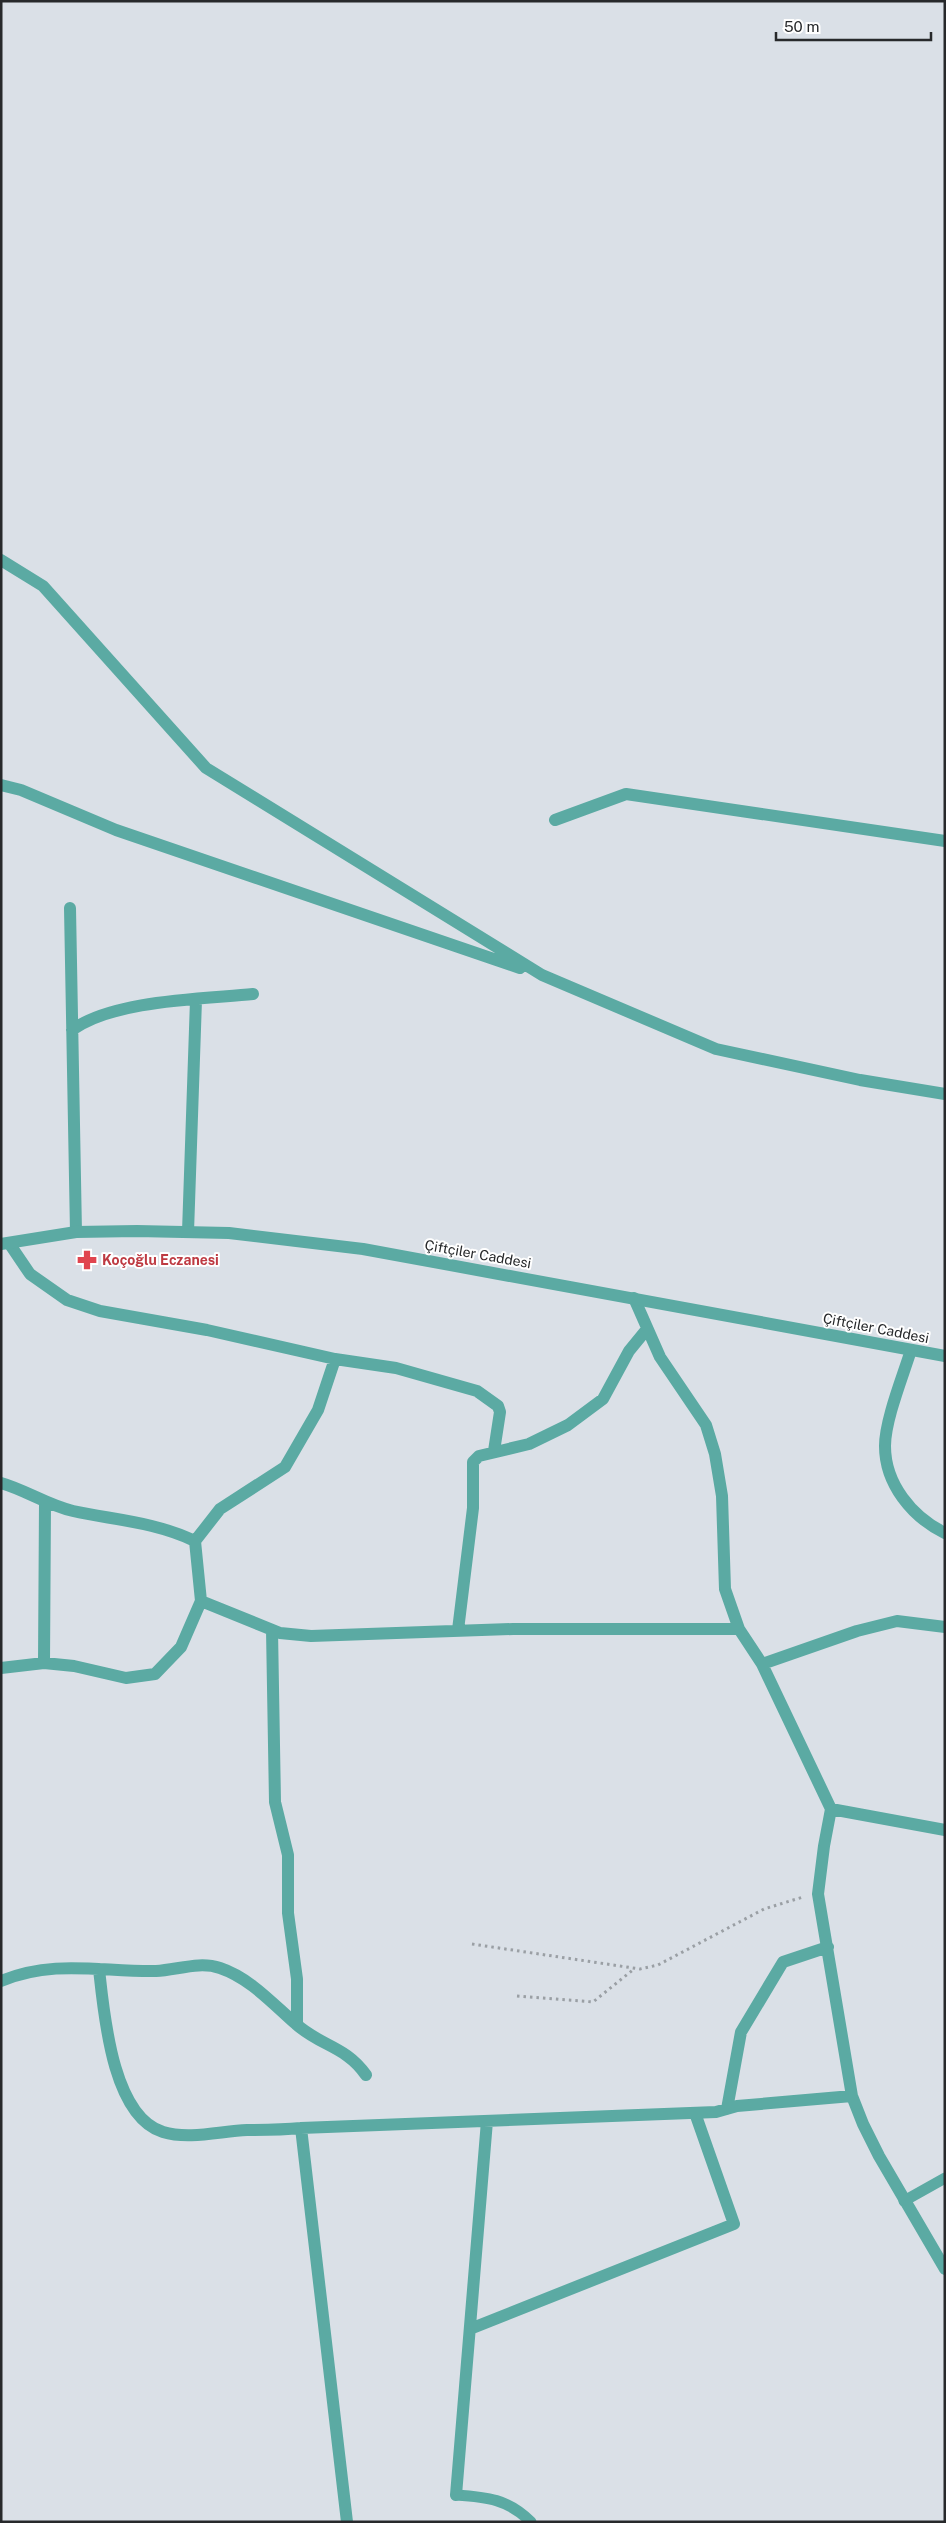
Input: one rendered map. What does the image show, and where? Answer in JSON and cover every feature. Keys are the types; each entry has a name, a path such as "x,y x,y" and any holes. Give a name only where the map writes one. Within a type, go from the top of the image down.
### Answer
{"street":[{"path":"1,560 43,586 206,768 542,975"},
{"path":"1,785 21,790 116,830 542,975 716,1048 860,1080 945,1094"},
{"path":"555,820 626,794 945,841"},
{"path":"70,908 76,1232"},
{"path":"72,1030 82,1023 133,1007 252,994"},
{"path":"188,1232 196,1000"},
{"name":"Çiftçiler Caddesi","path":"5,1244 76,1232 229,1233 363,1249 945,1356"},
{"path":"5,1244 30,1274 67,1300 100,1311 208,1330 335,1359 396,1368 477,1391 498,1406 500,1412 494,1451"},
{"path":"634,1298 660,1357 706,1424 715,1454 722,1496 726,1589 739,1629 762,1664 831,1809 818,1894 852,2096 863,2124 904,2201 939,2255 945,2269"},
{"path":"458,1630 473,1508 473,1462 479,1456 494,1451 529,1444 568,1425 603,1399 629,1351 647,1329"},
{"path":"911,1350 893,1404 885,1446 892,1477 905,1503 930,1526 945,1533"},
{"path":"1,1668 44,1663 74,1666 126,1678 155,1674 181,1647 201,1601 196,1541 220,1509 285,1467 318,1410 335,1359"},
{"path":"1,1483 22,1489 45,1503 73,1511 115,1517 173,1530 196,1541"},
{"path":"44,1663 45,1503"},
{"path":"201,1601 280,1633 335,1636 458,1630 739,1629"},
{"path":"762,1664 857,1631 897,1621 945,1627"},
{"path":"272,1630 274,1802 288,1855 288,1912 297,1979 297,2025"},
{"path":"831,1809 945,1830"},
{"path":"727,2109 741,2032 783,1962 828,1946"},
{"path":"1,1981 40,1970 67,1966 157,1971 201,1965 220,1968 250,1984 297,2025 356,2061 366,2075"},
{"path":"99,1969 108,2035 115,2068 134,2108 145,2123 162,2132 176,2135 249,2130 266,2132 301,2128 696,2112 852,2096"},
{"path":"470,2328 734,2224 696,2112"},
{"path":"456,2495 487,2120"},
{"path":"301,2128 347,2522"}],"lane":[{"path":"904,2201 945,2178"},
{"path":"456,2495 488,2497 519,2510 532,2522"}],"path":[{"path":"472,1944 634,1969 658,1965 764,1909 790,1900 818,1894"},
{"path":"517,1996 593,2002 634,1969"}],"place":[{"name":"Koçoğlu Eczanesi","path":"87,1260"}]}
